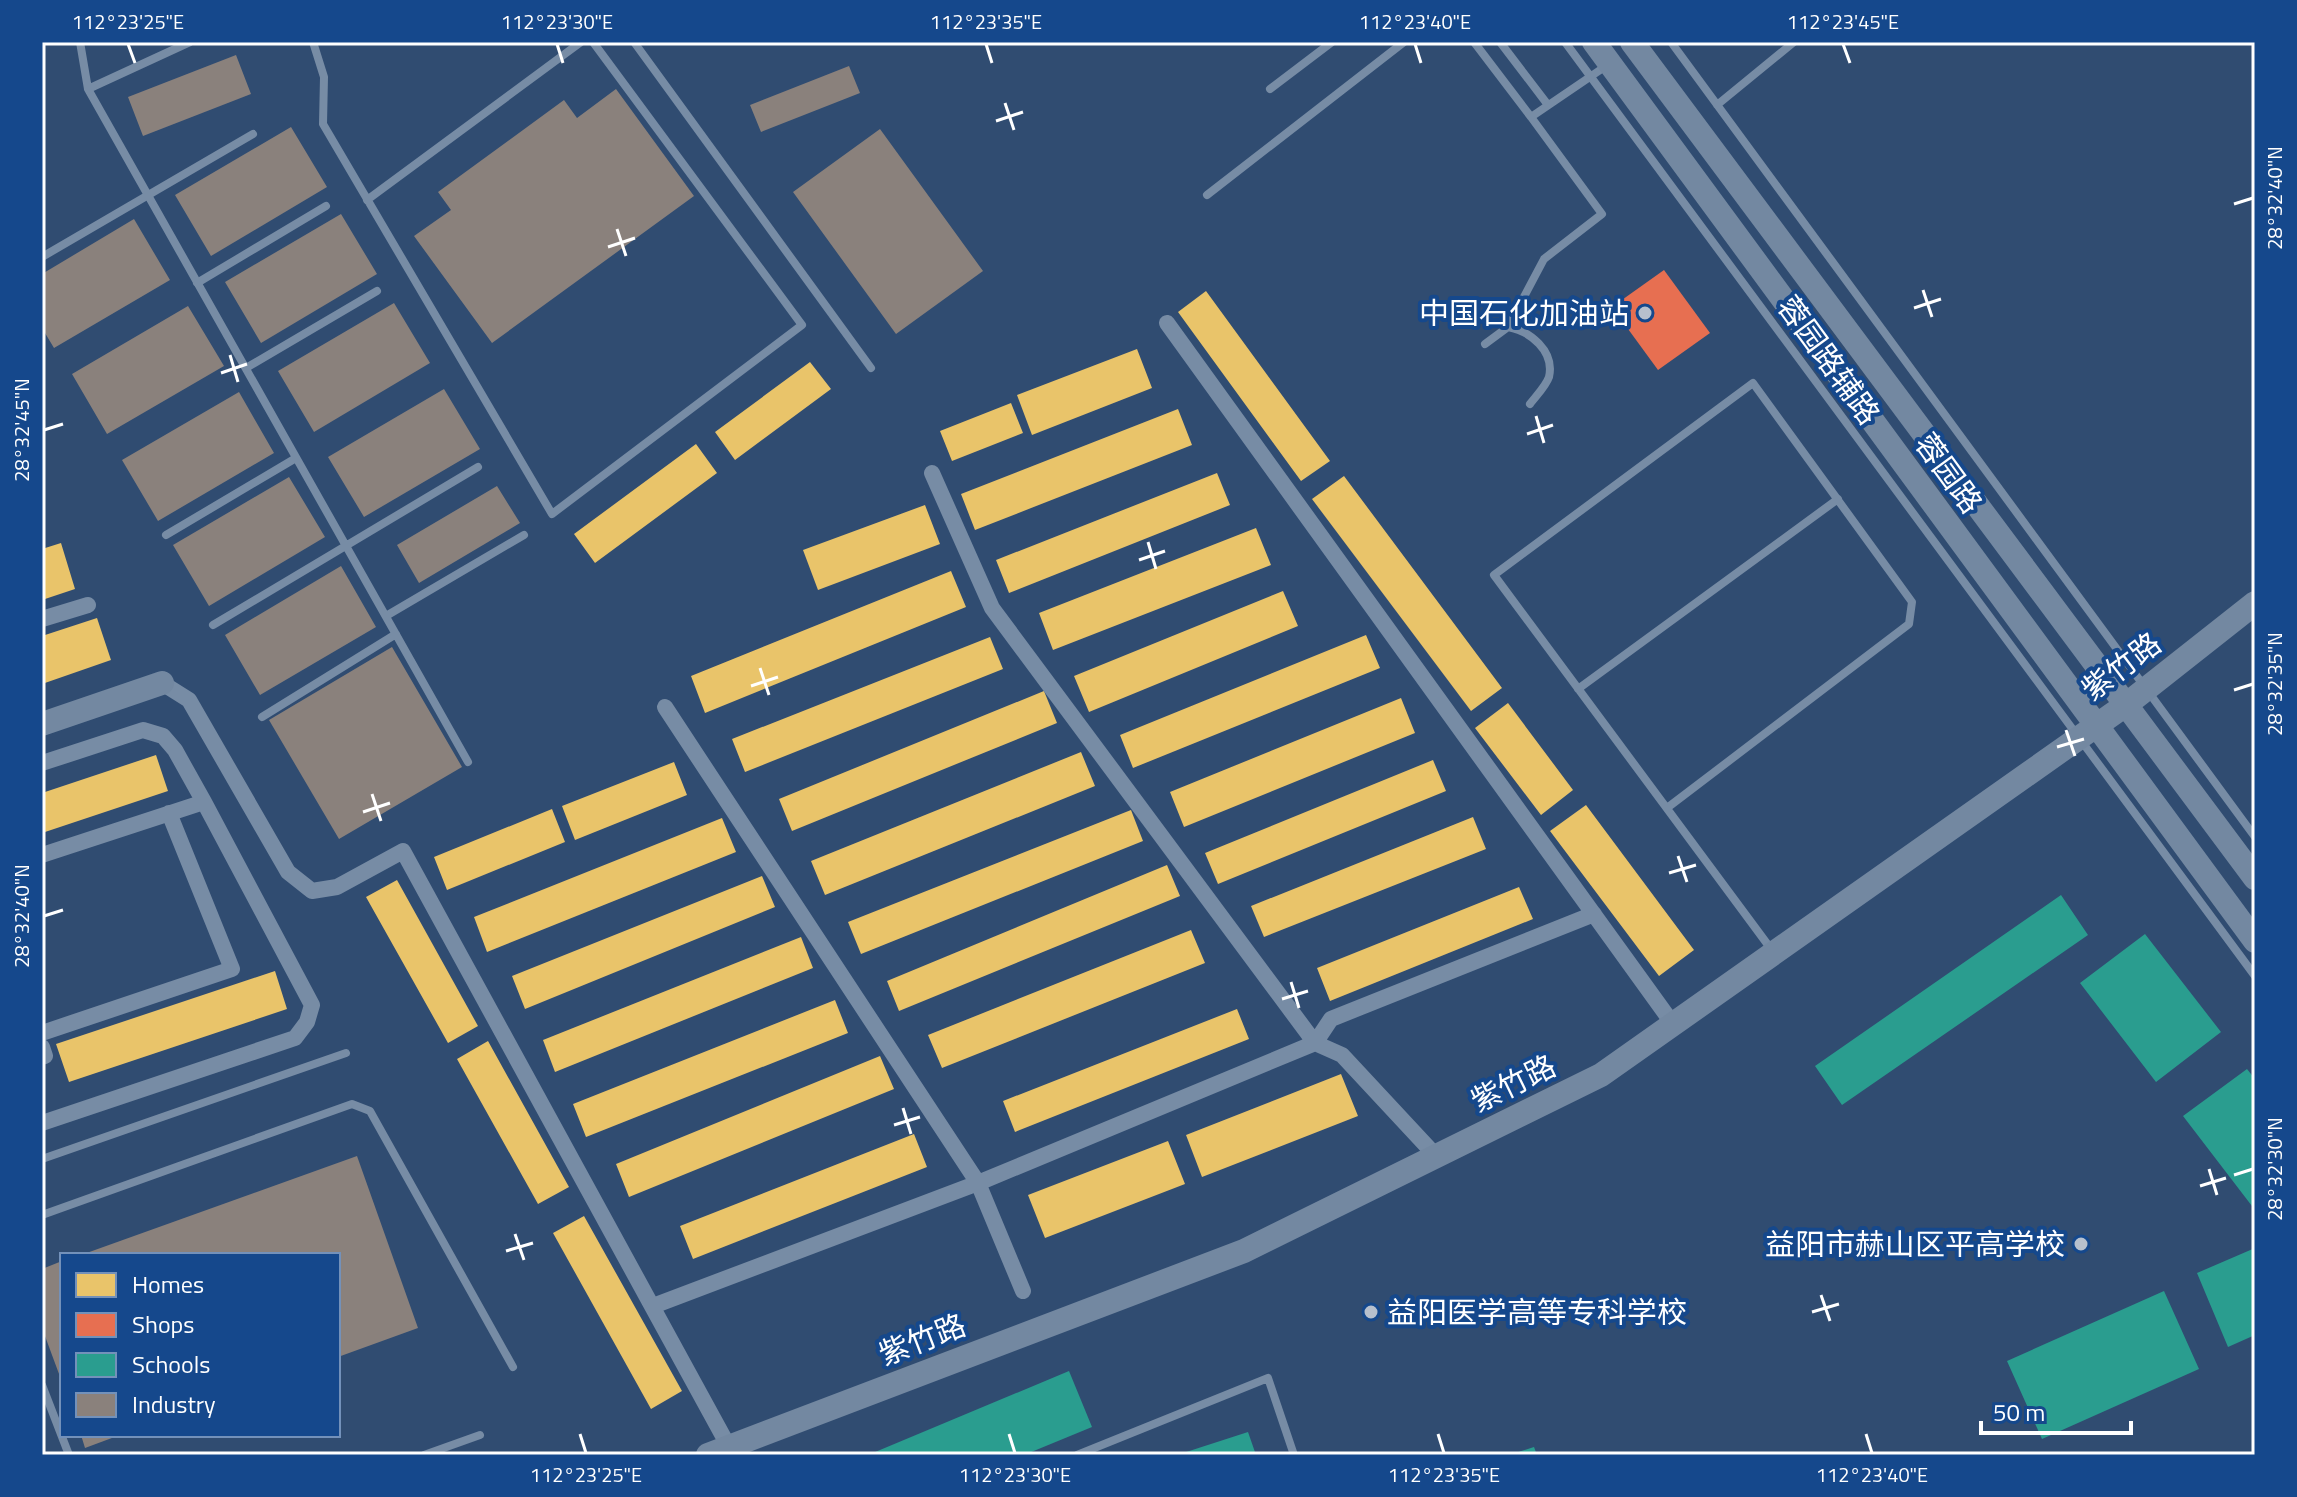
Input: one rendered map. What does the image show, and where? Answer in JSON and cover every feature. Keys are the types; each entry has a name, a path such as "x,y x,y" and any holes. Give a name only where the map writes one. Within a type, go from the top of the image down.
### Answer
{"street":[{"name":"蓉园路","path":"1594,42 1600,70 2087,732 2255,941"},
{"name":"蓉园路","path":"1632,42 2136,696 2255,878"},
{"path":"1167,323 1673,1024"},
{"path":"932,473 992,608 1315,1043 1342,1055 1436,1156"},
{"name":"紫竹路","path":"719,1451 1244,1251 1601,1075 2087,732 2255,603"},
{"path":"42,619 88,605"},
{"path":"42,724 162,683 189,700 288,872 312,891 337,887 403,851 653,1306 719,1451"},
{"path":"665,707 978,1183 1023,1291"},
{"path":"42,763 143,730 163,736 175,750 204,802 312,1005 307,1022 295,1038 42,1123"},
{"path":"42,855 204,802"},
{"path":"42,1033 232,969 169,813"},
{"path":"653,1306 978,1183 1315,1043 1331,1019 1594,914"},
{"path":"42,1047 45,1056 42,1057"}],"lane":[{"path":"80,42 88,89 468,762"},
{"path":"88,89 190,42"},
{"path":"313,42 324,77 323,124 552,514 802,325 593,42"},
{"path":"367,200 581,42"},
{"path":"634,42 871,368"},
{"path":"1270,89 1332,42"},
{"path":"1207,195 1404,42"},
{"path":"1474,42 1602,214 1544,259 1508,327 1485,344"},
{"path":"1500,42 1548,105"},
{"path":"1531,117 1600,70 1565,42"},
{"name":"蓉园路辅路","path":"1671,42 2136,696 2255,837"},
{"path":"1717,105 1794,42"},
{"path":"42,257 253,134"},
{"path":"197,283 326,206"},
{"path":"246,368 377,291"},
{"path":"1508,327 1525,330 1539,343 1550,363 1549,380 1530,404"},
{"path":"1667,808 1909,624 1912,602 1753,383 1494,575 1774,953"},
{"path":"166,535 296,458"},
{"path":"213,625 478,467"},
{"path":"1578,689 1838,499"},
{"path":"386,616 524,535"},
{"path":"262,717 396,634"},
{"path":"2087,732 2255,976"},
{"path":"42,1159 346,1053"},
{"path":"42,1215 352,1104 370,1111 513,1367"},
{"path":"1077,1455 1268,1378 1294,1455"},
{"path":"42,1385 60,1432"},
{"path":"424,1455 480,1435"}],"building: Homes":[{"path":"1206,291 1330,461 1301,481 1178,312"},
{"path":"1137,349 1152,388 1032,435 1017,395"},
{"path":"810,362 831,389 735,460 715,432"},
{"path":"1011,403 1023,433 952,461 940,431"},
{"path":"1178,409 1192,445 975,530 961,494"},
{"path":"696,444 717,473 595,563 574,534"},
{"path":"1217,473 1230,505 1009,593 996,560"},
{"path":"1344,476 1502,688 1471,711 1312,499"},
{"path":"925,505 940,544 818,590 803,550"},
{"path":"1256,528 1271,565 1053,650 1039,613"},
{"path":"61,543 75,589 42,600 42,549"},
{"path":"951,571 966,607 705,713 691,676"},
{"path":"1283,591 1298,626 1089,712 1074,676"},
{"path":"97,618 111,660 42,684 42,636"},
{"path":"1366,635 1380,668 1133,768 1120,735"},
{"path":"990,637 1003,669 745,772 732,739"},
{"path":"1044,691 1057,723 792,831 779,799"},
{"path":"1401,698 1415,733 1184,827 1170,792"},
{"path":"1508,703 1573,790 1541,815 1475,728"},
{"path":"1081,752 1095,786 825,895 811,861"},
{"path":"156,755 168,791 42,833 42,793"},
{"path":"1433,760 1446,791 1218,884 1205,853"},
{"path":"674,762 687,795 575,840 562,806"},
{"path":"1586,805 1694,950 1659,976 1550,831"},
{"path":"552,809 565,842 447,890 434,857"},
{"path":"1131,810 1143,841 861,954 848,922"},
{"path":"1473,817 1486,849 1264,937 1251,906"},
{"path":"722,818 736,852 487,952 474,917"},
{"path":"1167,865 1180,896 899,1011 887,981"},
{"path":"762,876 775,907 525,1009 512,976"},
{"path":"397,880 478,1026 448,1043 366,897"},
{"path":"1519,887 1533,919 1330,1001 1317,968"},
{"path":"1191,930 1205,963 942,1068 928,1035"},
{"path":"801,937 813,968 555,1072 543,1040"},
{"path":"275,971 287,1009 69,1082 56,1044"},
{"path":"835,1000 848,1033 586,1137 573,1104"},
{"path":"1237,1009 1249,1039 1015,1132 1003,1101"},
{"path":"488,1041 569,1187 538,1204 457,1059"},
{"path":"880,1056 894,1089 629,1197 616,1164"},
{"path":"1341,1074 1358,1116 1202,1177 1186,1135"},
{"path":"914,1134 927,1167 693,1259 680,1226"},
{"path":"1168,1141 1185,1184 1045,1238 1028,1195"},
{"path":"584,1216 682,1391 651,1409 553,1233"}],"building: Shops":[{"path":"1664,270 1710,333 1658,370 1612,307"}],"building: Schools":[{"path":"2061,895 2088,935 1842,1105 1815,1066"},
{"path":"2145,934 2221,1032 2156,1082 2080,983"},
{"path":"2247,1069 2255,1079 2255,1210 2183,1116"},
{"path":"2255,1248 2255,1335 2228,1347 2197,1273"},
{"path":"2164,1291 2199,1369 2042,1439 2007,1361"},
{"path":"1069,1371 1092,1427 1024,1455 868,1455"},
{"path":"1248,1432 1256,1455 1180,1455 1180,1454"},
{"path":"1534,1447 1537,1455 1512,1455 1512,1454"}],"building: Industry":[{"path":"236,55 251,94 143,136 128,97"},
{"path":"849,66 860,93 761,132 750,105"},
{"path":"616,89 694,196 492,343 414,236 451,210 438,192 564,100 577,118"},
{"path":"291,127 327,187 211,256 175,195"},
{"path":"880,129 983,271 896,334 793,192"},
{"path":"341,214 377,274 261,343 225,282"},
{"path":"134,219 170,280 54,348 42,328 42,274"},
{"path":"394,303 430,363 314,432 278,371"},
{"path":"188,306 224,366 107,434 72,374"},
{"path":"444,389 480,449 364,517 328,457"},
{"path":"239,392 274,453 158,521 122,460"},
{"path":"289,477 325,537 209,606 173,545"},
{"path":"497,486 520,523 419,583 397,545"},
{"path":"341,566 376,627 260,695 225,635"},
{"path":"392,647 462,767 339,839 269,720"},
{"path":"357,1156 418,1328 340,1356 340,1253 87,1253"},
{"path":"60,1262 60,1377 42,1328 42,1269"},
{"path":"82,1437 115,1437 85,1448"}],"place":[{"name":"中国石化加油站","path":"1645,313"},
{"name":"益阳市赫山区平高学校","path":"2081,1244"},
{"name":"益阳医学高等专科学校","path":"1371,1312"}]}
